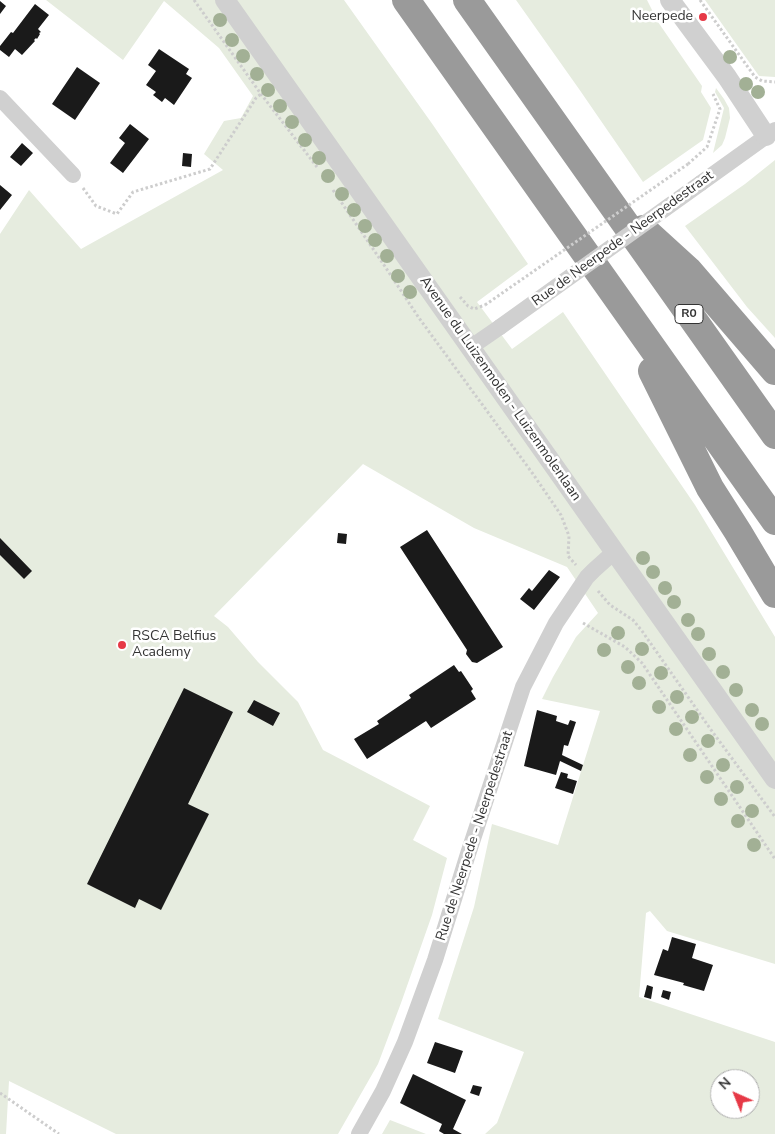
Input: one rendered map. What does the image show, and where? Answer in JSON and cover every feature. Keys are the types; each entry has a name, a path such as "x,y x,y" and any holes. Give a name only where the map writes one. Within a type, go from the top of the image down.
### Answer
{"highway":[{"path":"406,0 775,521"},
{"name":"R0","path":"466,0 775,435"},
{"path":"603,192 688,270 775,371"},
{"path":"615,296 710,488 775,594"}],"street":[{"name":"Avenue du Luizenmolen - Luizenmolenlaan","path":"226,0 775,779"},
{"path":"670,0 770,133"},
{"path":"0,98 73,175"},
{"name":"Rue de Neerpede - Neerpedestraat","path":"471,347 770,133"},
{"name":"Rue de Neerpede - Neerpedestraat","path":"359,1134 383,1091 405,1042 435,960 523,687 556,623 587,577 614,552"}],"path":[{"path":"194,0 261,94 322,173"},
{"path":"700,0 755,77 762,81 775,82"},
{"path":"484,305 688,164 707,147 720,109 713,86"},
{"path":"73,175 96,206 117,214 133,192 210,169 256,98 261,94"},
{"path":"332,188 419,318 561,515 569,536 568,556 610,605 634,620 775,818"},
{"path":"583,623 625,647 642,663 775,859"},
{"path":"0,1093 59,1134"}],"shaded area":[{"path":"46,0 344,0 433,125 528,264 477,302 512,349 563,312 695,505 775,637 775,964 667,931 650,911 646,913 639,997 775,1042 775,1134 485,1134 497,1123 524,1052 438,1019 474,907 492,824 558,845 600,711 542,699 576,637 598,613 567,567 474,528 363,464 214,616 228,627 258,662 298,702 323,750 430,806 413,840 447,858 432,915 378,1064 338,1134 116,1134 9,1081 6,1134 0,1134 0,234 29,190 81,249 223,170 204,154 224,121 241,118 253,96 219,48 164,1 123,60"},
{"path":"516,0 647,0 658,22 702,86 701,92 711,108 703,140 643,182"},
{"path":"705,0 775,0 775,77 759,76"},
{"path":"716,88 729,108 730,118 722,145 713,153 724,108 715,92"},
{"path":"775,160 775,338 747,307 685,226 745,184"},
{"path":"390,1120 426,1134 382,1134"}],"building":[{"path":"0,1 6,6 0,14"},
{"path":"35,4 49,15 38,29 41,32 22,55 15,49 9,57 0,50 0,46 11,32 13,33"},
{"path":"159,49 189,69 186,74 192,78 174,105 165,98 162,102 153,95 156,92 146,85 156,71 148,65"},
{"path":"77,67 100,83 75,120 52,104"},
{"path":"130,124 149,139 123,173 110,163 125,143 119,138"},
{"path":"22,143 33,153 21,166 10,157"},
{"path":"183,153 192,154 191,167 182,166"},
{"path":"0,185 12,195 0,210"},
{"path":"427,530 503,647 477,663 472,662 466,654 467,650 400,547"},
{"path":"338,533 347,534 346,544 337,543"},
{"path":"0,538 32,571 24,579 0,555"},
{"path":"549,570 560,577 534,610 520,599 529,588 532,591"},
{"path":"454,665 459,672 461,671 473,689 471,691 476,699 431,728 426,721 367,759 354,739 379,724 377,721 411,698 409,695"},
{"path":"184,688 233,712 188,804 209,814 161,910 139,899 135,908 87,884"},
{"path":"254,700 280,713 273,726 247,712"},
{"path":"537,710 557,716 556,721 568,725 570,720 576,722 568,746 564,745 562,755 583,765 581,771 560,761 556,775 524,766"},
{"path":"561,772 568,774 567,778 577,781 573,794 555,788"},
{"path":"672,937 696,944 692,958 713,965 704,991 683,985 684,983 654,975 663,949 668,951"},
{"path":"647,985 653,987 651,999 644,997"},
{"path":"663,990 671,992 669,1000 661,997"},
{"path":"435,1042 463,1051 455,1073 427,1063"},
{"path":"413,1074 466,1100 453,1129 462,1134 444,1134 439,1131 442,1124 400,1103"},
{"path":"473,1085 482,1087 479,1096 470,1093"}],"place":[{"name":"Neerpede","path":"703,17"},
{"name":"RSCA Belfius Academy","path":"122,645"}]}
